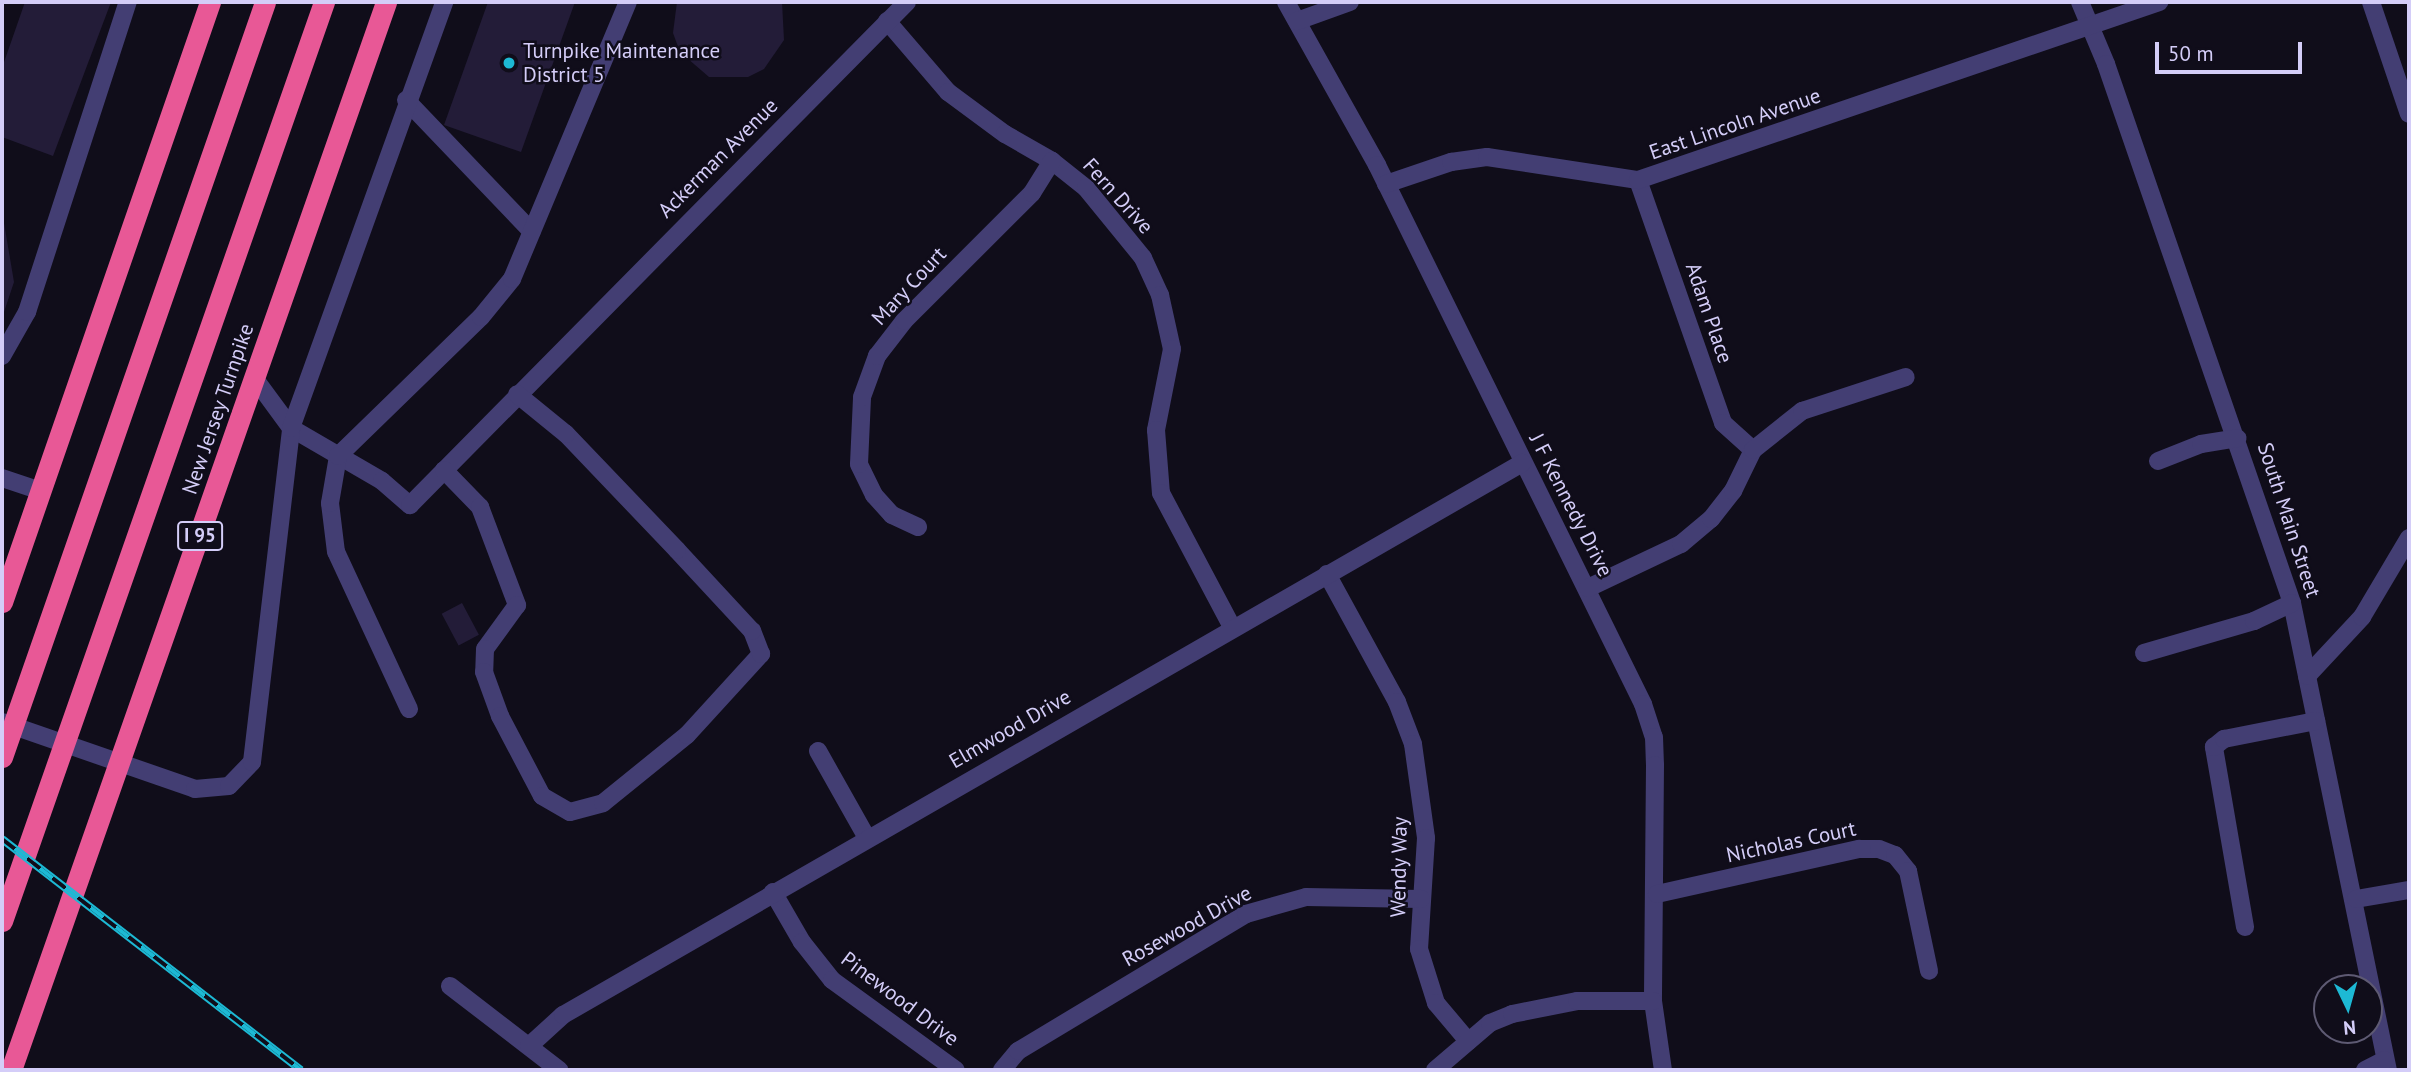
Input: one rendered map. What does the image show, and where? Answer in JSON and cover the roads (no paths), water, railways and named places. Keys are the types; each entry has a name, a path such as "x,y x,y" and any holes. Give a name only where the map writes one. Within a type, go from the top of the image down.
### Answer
{"highway":[{"path":"2,602 210,2"},
{"path":"2,757 265,2"},
{"name":"New Jersey Turnpike","path":"2,922 324,2"},
{"name":"New Jersey Turnpike","path":"11,1070 386,2"}],"street":[{"path":"2,356 27,312 128,2"},
{"path":"2,722 175,782 211,790 229,786 252,762 291,428 406,100 444,2"},
{"path":"409,709 335,552 330,503 338,456 481,317 512,279 628,2"},
{"name":"Ackerman Avenue","path":"338,456 410,505 562,347 907,2"},
{"name":"J F Kennedy Drive","path":"1286,2 1386,184 1643,704 1654,737 1657,894 1653,1001 1663,1070"},
{"path":"1297,21 1350,2"},
{"name":"South Main Street","path":"2080,2 2238,438 2292,603 2356,899 2387,1065"},
{"name":"East Lincoln Avenue","path":"1386,184 1451,162 1487,157 1638,180 2160,2"},
{"path":"2371,2 2409,114"},
{"name":"Fern Drive","path":"887,22 948,92 1005,134 1052,160 1118,224 1143,258 1160,295 1171,349 1156,430 1155,464 1161,493 1232,627"},
{"path":"406,100 532,232"},
{"name":"Mary Court","path":"918,527 883,505 859,464 857,432 866,386 877,356 904,321 1032,193 1052,160"},
{"name":"Adam Place","path":"1638,180 1723,423 1753,450"},
{"path":"1588,588 1681,544 1733,491 1753,450 1802,411 1906,377"},
{"path":"255,379 291,428 338,456"},
{"path":"444,470 480,508 517,605 485,649 484,672 500,716 542,796 570,812 603,803 687,735 761,654 752,631 677,550 566,434 517,394"},
{"path":"2158,461 2201,444 2238,438"},
{"name":"Elmwood Drive","path":"528,1046 563,1015 1232,627 1522,463"},
{"path":"2,478 41,491"},
{"path":"2307,676 2362,617 2409,538"},
{"name":"Wendy Way","path":"1327,574 1397,702 1413,744 1426,838 1419,949 1424,976 1436,1003 1468,1041"},
{"path":"2144,653 2254,621 2292,603"},
{"path":"2245,927 2214,747 2224,739 2316,721"},
{"path":"818,751 867,838"},
{"name":"Nicholas Court","path":"1657,894 1859,849 1879,849 1895,855 1908,871 1929,971"},
{"path":"2356,899 2409,890"},
{"name":"Pinewood Drive","path":"773,892 802,942 832,980 956,1070"},
{"name":"Rosewood Drive","path":"1002,1070 1017,1051 1245,914 1306,897 1421,899"},
{"path":"450,986 559,1070"},
{"path":"1436,1070 1490,1023 1539,1006 1577,1001 1653,1001"},
{"path":"2365,1070 2387,1065"}],"railway":[{"path":"2,839 301,1070"}],"place":[{"name":"Turnpike Maintenance District 5","path":"509,63"}]}
